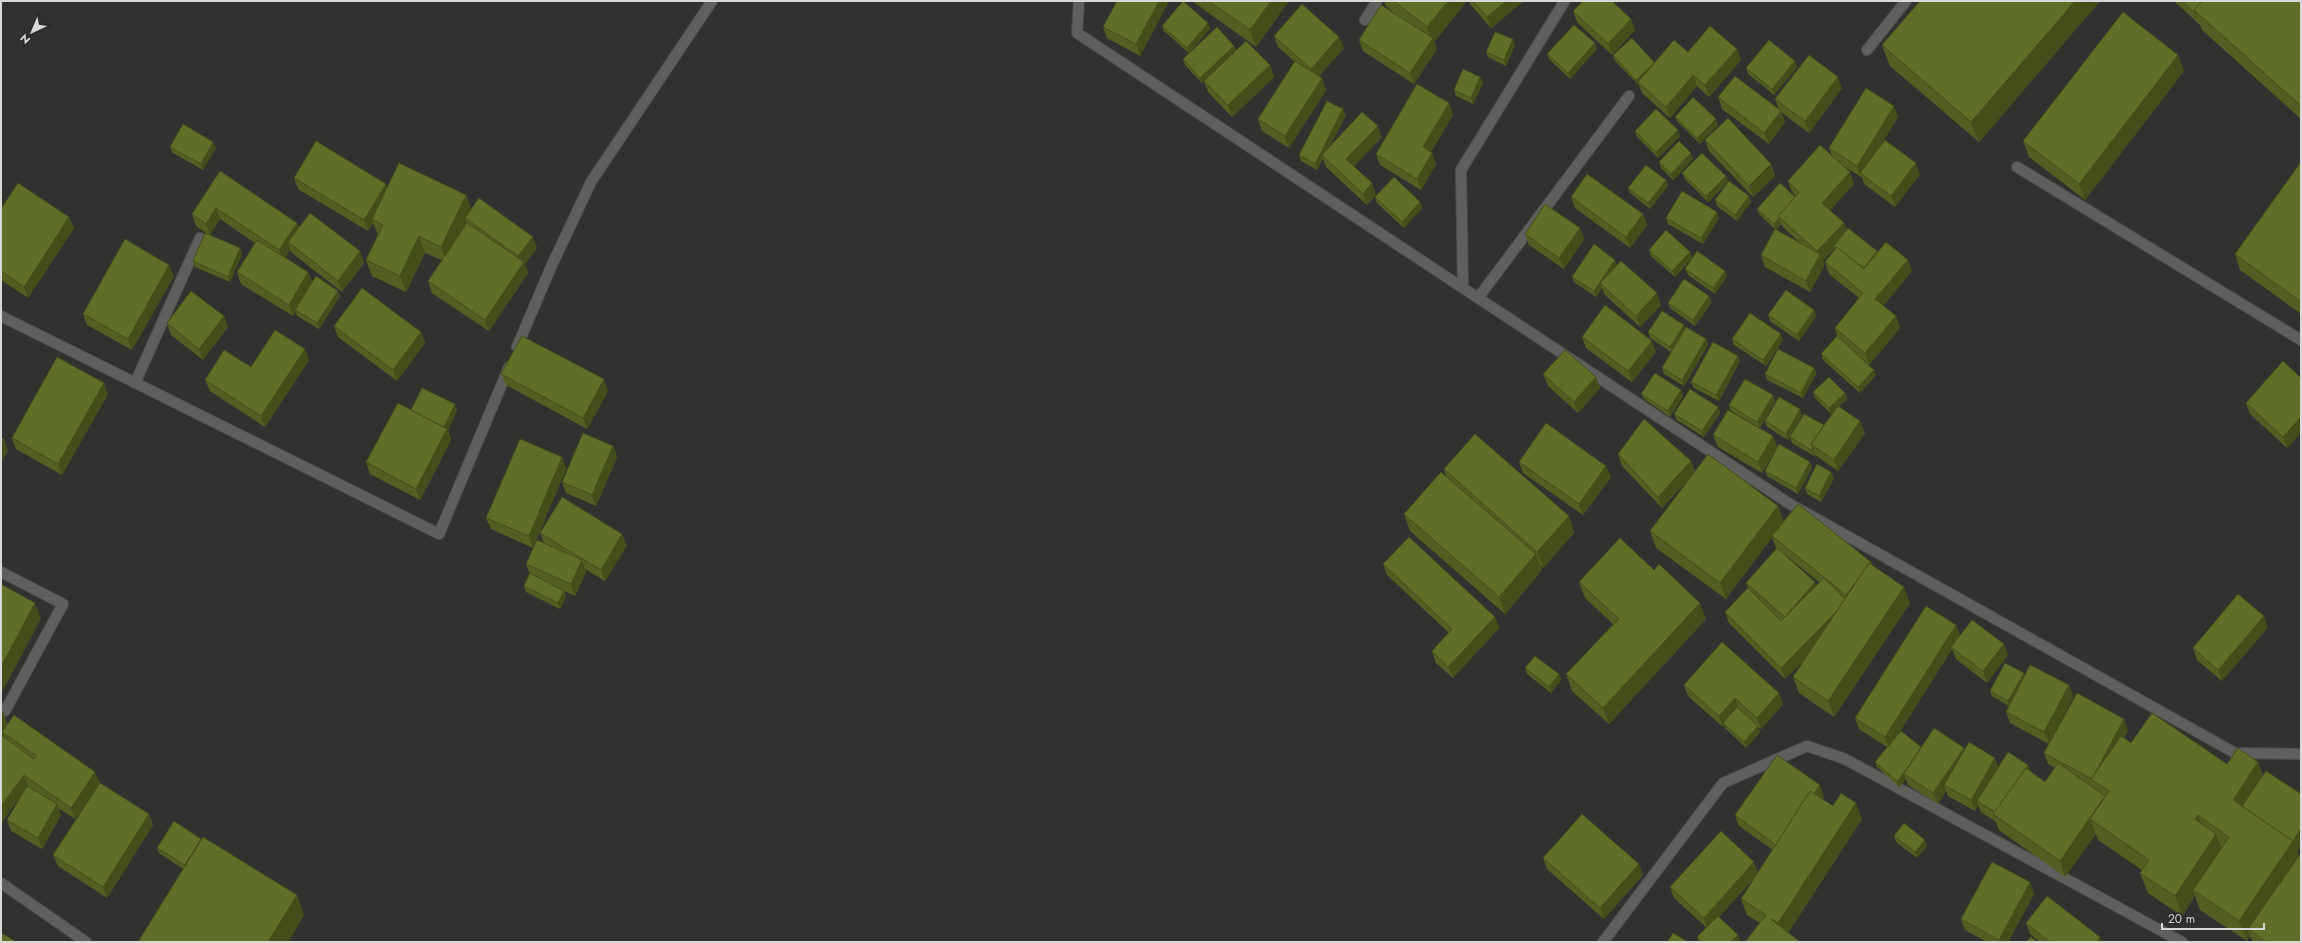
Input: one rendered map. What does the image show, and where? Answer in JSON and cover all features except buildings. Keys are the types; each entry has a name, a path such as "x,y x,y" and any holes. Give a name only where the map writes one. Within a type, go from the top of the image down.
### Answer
{"street":[{"path":"1,316 439,534 551,266 591,182 712,1"},
{"path":"1079,1 1077,34 1790,504 2235,753 2301,754"},
{"path":"1365,20 1377,1"},
{"path":"1463,288 1461,170 1564,2 1562,1"},
{"path":"1867,50 1906,1"},
{"path":"1478,298 1629,96"},
{"path":"2017,167 2301,340"},
{"path":"135,383 200,238"},
{"path":"1,572 63,604 5,711"},
{"path":"1603,942 1723,783 1807,746 1845,759 2182,942"},
{"path":"1,883 86,942"}]}
